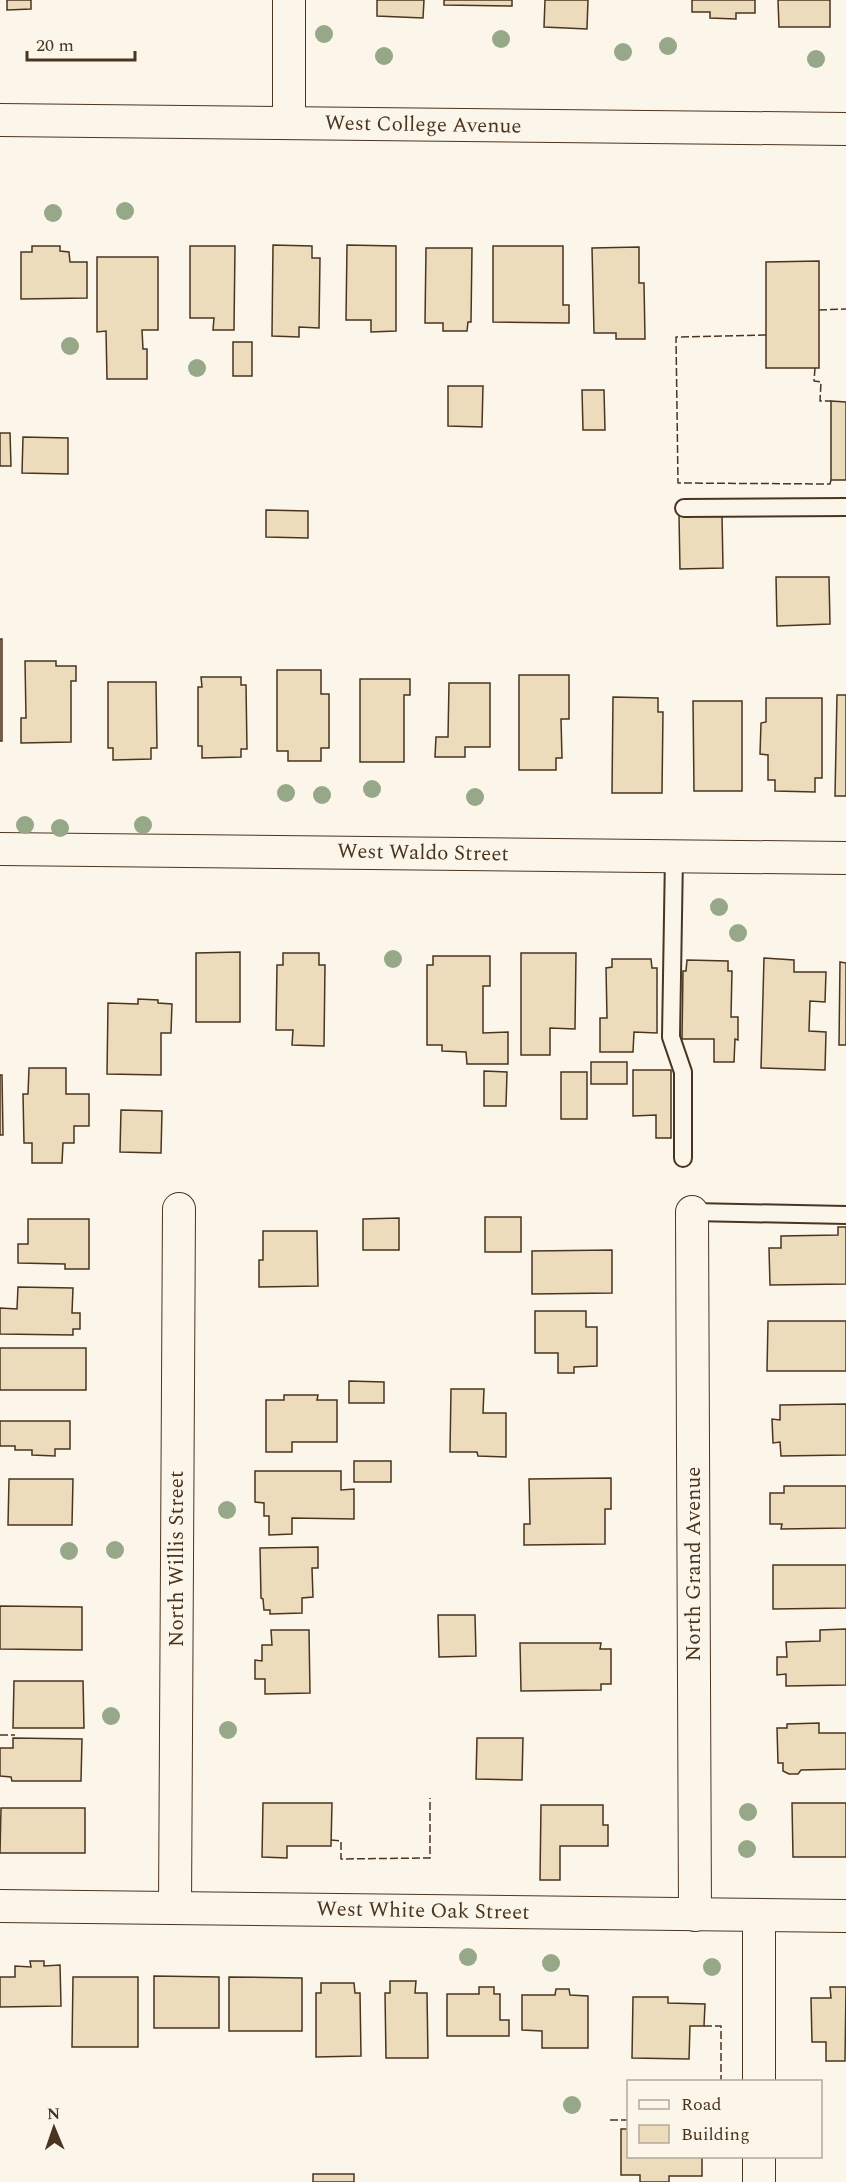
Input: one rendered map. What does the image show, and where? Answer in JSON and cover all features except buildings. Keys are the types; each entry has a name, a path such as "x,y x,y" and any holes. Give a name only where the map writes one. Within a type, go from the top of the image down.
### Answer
{"street":[{"path":"289,0 289,123"},
{"name":"West College Avenue","path":"0,120 846,129"},
{"name":"West Waldo Street","path":"0,849 846,858"},
{"name":"North Willis Street","path":"175,1908 179,1209"},
{"name":"North Grand Avenue","path":"692,1212 696,1915"},
{"name":"West White Oak Street","path":"0,1906 846,1916"},
{"path":"759,1915 759,2080"},
{"path":"759,2158 759,2182"}],"lane":[{"path":"684,508 846,507"},
{"path":"674,856 671,1037 683,1071 682,1158"},
{"path":"692,1212 846,1215"}],"fence":[{"path":"819,310 846,309"},
{"path":"766,335 676,337 678,483 830,484 831,480"},
{"path":"815,368 814,381 821,382 820,401 831,401"},
{"path":"0,1735 15,1735"},
{"path":"331,1840 341,1841 341,1859 430,1858 430,1798"},
{"path":"704,2026 721,2026 721,2080"},
{"path":"610,2120 627,2120"}]}
